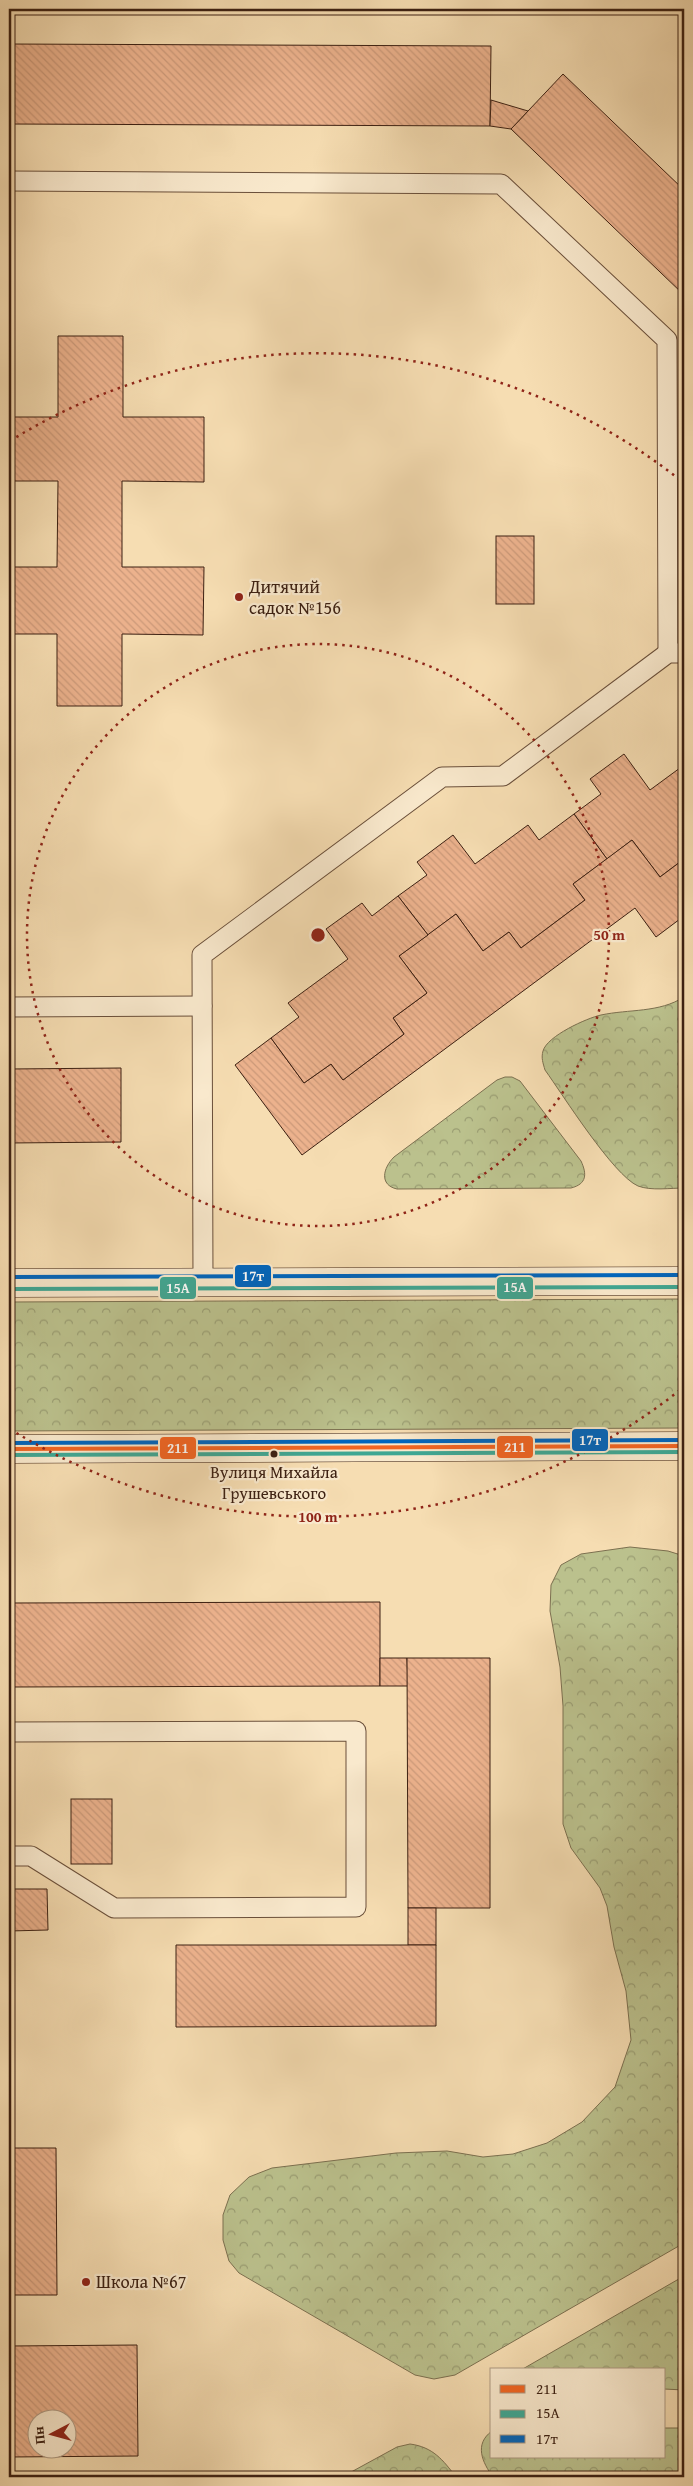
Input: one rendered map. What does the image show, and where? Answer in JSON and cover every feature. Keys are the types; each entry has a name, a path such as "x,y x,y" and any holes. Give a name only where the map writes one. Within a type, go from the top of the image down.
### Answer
{"street":[{"path":"9,1284 684,1281"},
{"path":"9,1449 684,1446"}],"lane":[{"path":"9,181 501,184 667,340 676,653 502,776 442,777 202,955 203,1283"},
{"path":"9,1007 202,1006"},
{"path":"9,1732 356,1731 356,1907 114,1908 31,1856 9,1856"}],"green space":[{"path":"684,997 684,1188 643,1188 628,1179 602,1151 545,1070 542,1054 546,1045 552,1039 568,1028 587,1020 612,1013 664,1006"},
{"path":"512,1077 520,1081 581,1161 585,1174 580,1184 571,1188 397,1189 387,1184 385,1171 394,1157 497,1080"},
{"path":"684,1299 684,1428 9,1431 9,1302"},
{"path":"630,1547 668,1551 684,1556 684,2243 455,2375 434,2379 415,2375 239,2273 229,2261 223,2240 223,2215 230,2195 249,2177 272,2168 396,2153 447,2151 483,2157 513,2154 547,2143 582,2122 615,2087 631,2040 626,1991 614,1947 607,1906 600,1888 571,1848 563,1824 563,1706 560,1667 550,1611 551,1585 561,1565 581,1554"},
{"path":"684,2276 684,2390 666,2389 666,2368 524,2368"},
{"path":"666,2428 684,2428 684,2477 493,2477 483,2459 482,2447 486,2436 490,2433 490,2458 666,2458"},
{"path":"410,2444 425,2448 437,2455 456,2477 342,2477 397,2447"}],"building":[{"path":"9,44 491,46 490,126 9,124"},
{"path":"563,74 684,190 684,295 511,129"},
{"path":"491,100 528,111 511,129 490,126"},
{"path":"58,336 123,336 123,417 204,417 204,482 122,481 122,567 204,567 203,635 122,634 122,706 57,706 57,634 9,634 9,567 57,567 58,481 9,481 9,417 58,417"},
{"path":"496,536 534,536 534,604 496,604"},
{"path":"624,754 650,790 684,765 684,859 660,877 632,840 607,859 574,814 601,794 590,779"},
{"path":"574,814 607,859 573,884 585,900 521,948 509,932 483,951 456,914 428,935 398,896 427,875 417,862 453,835 475,864 528,825 539,840"},
{"path":"632,840 660,877 684,859 684,916 656,937 635,908 302,1155 235,1065 271,1038 304,1083 331,1064 343,1080 404,1034 393,1018 427,993 399,956 456,914 483,951 509,932 521,948 585,900 573,884"},
{"path":"398,896 428,935 399,956 427,993 393,1018 404,1034 343,1080 331,1064 304,1083 271,1038 299,1017 288,1003 348,959 326,929 362,903 372,916"},
{"path":"121,1068 121,1142 9,1143 9,1069"},
{"path":"380,1602 380,1686 9,1687 9,1603"},
{"path":"380,1658 407,1658 408,1686 380,1686"},
{"path":"407,1658 490,1658 490,1908 408,1908"},
{"path":"71,1799 112,1799 112,1864 71,1864"},
{"path":"9,1889 47,1889 48,1930 9,1931"},
{"path":"408,1908 436,1908 436,1945 408,1945"},
{"path":"176,1945 436,1945 436,2026 176,2027"},
{"path":"9,2148 56,2148 57,2295 9,2295"},
{"path":"137,2345 138,2456 78,2456 78,2408 28,2408 28,2457 9,2457 9,2346"}],"transit line":[{"name":"17т","path":"9,1277 684,1275"},
{"name":"15А","path":"9,1289 684,1287"},
{"name":"17т","path":"9,1443 684,1440"},
{"name":"211","path":"9,1449 684,1446"},
{"name":"15А","path":"9,1455 684,1452"}],"place":[{"name":"Дитячий садок №156","path":"239,597"},
{"name":"Вулиця Михайла Грушевського","path":"274,1454"},
{"name":"Школа №67","path":"86,2282"}]}
